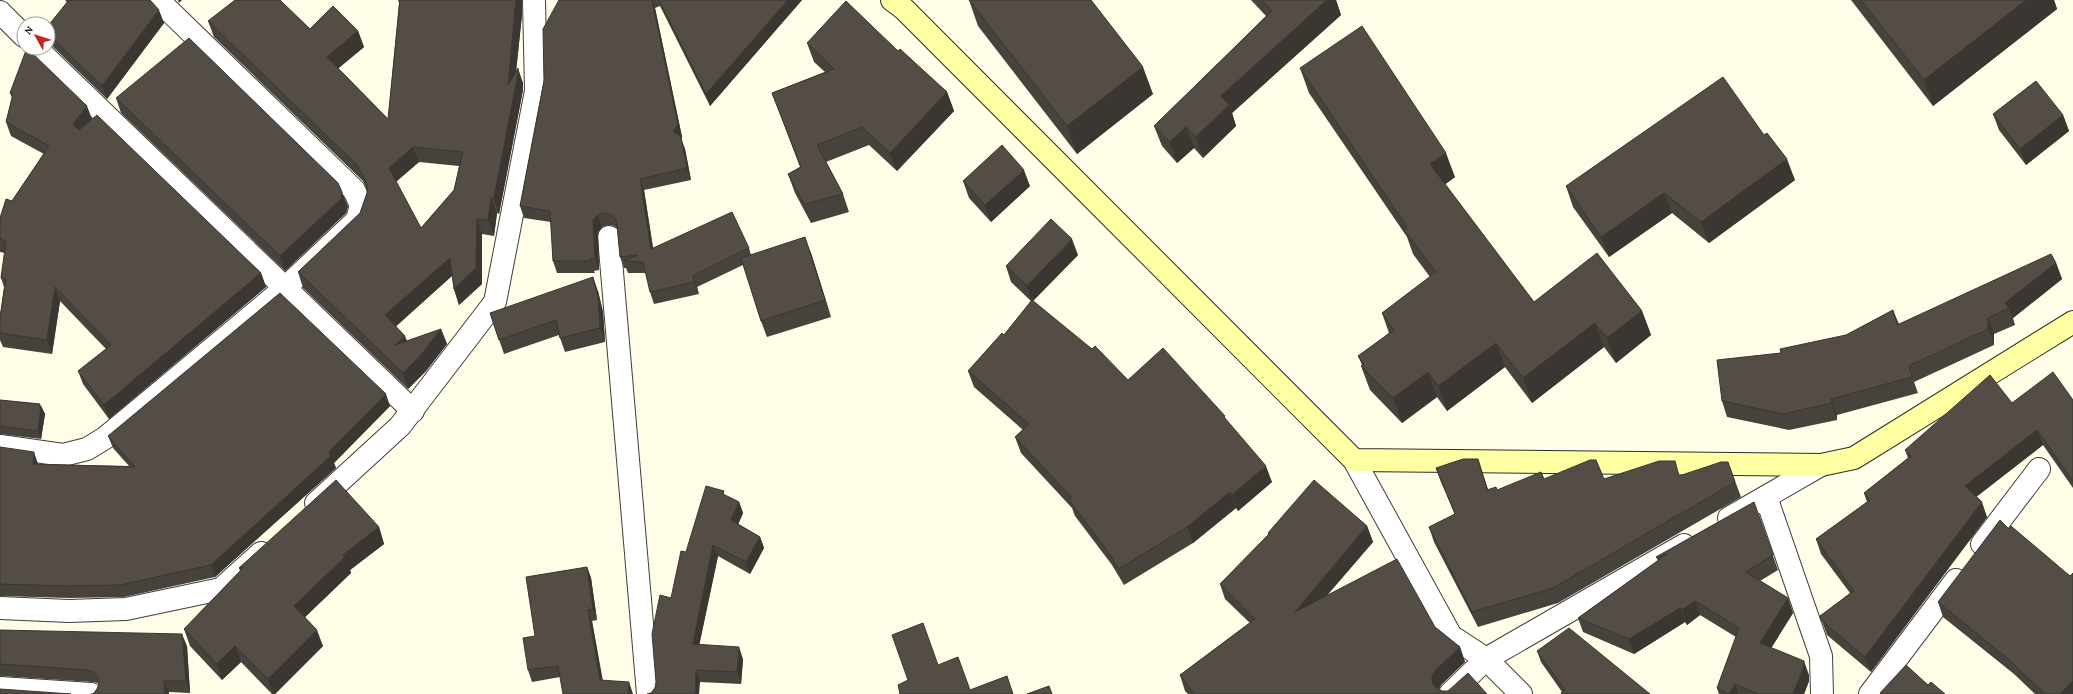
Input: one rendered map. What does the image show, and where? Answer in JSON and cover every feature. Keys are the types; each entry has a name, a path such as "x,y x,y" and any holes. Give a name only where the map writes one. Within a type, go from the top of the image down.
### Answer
{"street":[{"path":"0,446 63,455 87,449 105,438 286,288 357,220 361,206 354,190 158,0"},
{"path":"302,515 400,426 495,302 536,91 534,0"},
{"path":"892,0 904,9 1088,192 1354,460 1450,636 1486,659 1521,694"},
{"path":"0,12 16,28"},
{"path":"44,56 413,411"},
{"path":"609,237 648,694"},
{"path":"1354,460 1821,465 1854,458 2073,322"},
{"path":"1450,694 1486,659 1821,465"},
{"path":"1870,694 2038,469"},
{"path":"1766,497 1821,656 1822,694"},
{"path":"0,608 69,611 126,609 221,589 273,541"},
{"path":"0,688 91,694"}],"building":[{"path":"69,0 150,0 159,10 102,86 56,42 56,16"},
{"path":"235,0 280,0 310,29 333,6 358,31 327,57 388,119 400,0 516,0 508,85 518,68 518,74 494,198 491,198 488,220 477,219 476,268 454,289 450,258 385,315 405,336 395,345 441,329 420,356 403,373 298,272 360,213 367,193 367,184 357,165 208,21","holes":["413,147 463,152 454,190 421,228 389,168"]},
{"path":"559,0 652,0 678,125 673,131 681,137 687,168 640,179 651,249 732,212 749,248 693,276 694,282 650,292 643,262 624,261 638,255 620,257 617,224 615,218 610,214 604,213 598,215 593,220 595,258 590,259 590,261 553,261 550,211 520,206 544,81 543,29"},
{"path":"659,0 788,0 706,94"},
{"path":"969,0 1091,0 1143,67 1067,126"},
{"path":"1262,0 1327,0 1221,96 1229,105 1196,137 1186,127 1170,142 1154,126 1272,11"},
{"path":"1861,0 2026,0 1924,80"},
{"path":"846,1 898,51 900,49 947,92 890,153 862,127 817,145 843,194 804,204 788,174 801,167 772,93 834,69 807,43"},
{"path":"1362,26 1446,153 1430,164 1534,302 1597,253 1642,311 1607,338 1595,323 1523,378 1496,343 1438,386 1428,372 1393,398 1361,366 1364,364 1358,356 1394,330 1382,313 1436,272 1404,230 1407,227 1300,68"},
{"path":"189,38 338,183 342,192 341,199 280,256 116,98"},
{"path":"24,56 35,56 87,106 73,124 79,130 97,115 261,273 104,405 78,371 111,345 55,287 47,340 0,333 0,317 6,279 1,278 6,241 0,239 0,218 6,199 12,201 49,146 6,122 13,94 10,93"},
{"path":"1723,77 1764,135 1767,133 1787,159 1701,222 1664,193 1601,237 1566,186"},
{"path":"2036,81 2063,115 2020,149 1993,114"},
{"path":"1002,145 1024,170 985,205 963,181"},
{"path":"1051,219 1072,239 1027,286 1006,266"},
{"path":"805,237 825,300 761,321 741,258"},
{"path":"2051,254 2056,263 2005,303 2009,308 1988,318 1988,329 1909,366 1912,377 1831,399 1832,403 1783,414 1722,401 1717,360 1781,353 1780,349 1846,335 1893,310 1897,325"},
{"path":"593,277 598,298 600,328 560,338 556,320 499,340 490,313"},
{"path":"280,293 386,394 329,452 331,456 211,565 120,585 65,586 0,584 0,447 34,452 33,464 135,467 108,436"},
{"path":"1032,300 1092,349 1095,346 1128,380 1163,348 1225,416 1224,417 1266,466 1232,495 1230,492 1187,527 1119,569 1106,549 1069,500 1072,498 1015,437 1029,424 968,371 1002,333 1004,335"},
{"path":"2053,372 2073,400 2073,481 2037,430 1965,486 1982,502 1865,657 1821,620 1820,616 1854,591 1816,539 1870,500 1864,493 1911,456 1905,450 1990,375 2012,403"},
{"path":"0,400 40,404 38,431 0,426"},
{"path":"1463,459 1478,459 1487,490 1496,487 1497,490 1541,472 1544,479 1590,460 1596,460 1604,479 1659,461 1675,461 1679,476 1721,462 1728,462 1735,482 1553,588 1472,612 1429,527 1455,514 1436,468"},
{"path":"336,480 379,527 343,555 345,557 294,606 317,630 268,679 235,646 217,664 184,629 244,567 239,568"},
{"path":"1314,480 1367,526 1295,612 1397,559 1435,627 1460,647 1436,670 1432,676 1432,682 1435,687 1442,691 1448,691 1468,673 1487,694 1194,694 1180,675 1255,619 1220,584 1269,534 1268,533"},
{"path":"706,486 724,491 723,494 739,502 731,520 760,537 746,562 713,545 693,644 739,647 737,672 696,670 695,694 647,694 651,693 655,688 656,682 652,634 660,595 671,598 681,551 686,552"},
{"path":"1754,502 1773,555 1746,572 1788,598 1760,643 1804,661 1804,667 1793,694 1758,694 1735,684 1729,694 1717,688 1739,628 1695,601 1682,610 1680,608 1629,639 1578,618 1667,554 1656,557"},
{"path":"2000,520 2009,529 2011,526 2070,576 2073,573 2073,681 2060,694 2045,694 2008,659 1938,602"},
{"path":"587,567 593,609 588,610 600,680 629,682 628,694 563,694 558,666 528,670 523,638 535,636 526,577"},
{"path":"923,623 938,665 958,657 970,690 1007,676 1013,694 900,694 898,685 908,680 892,635"},
{"path":"1569,628 1650,694 1562,694 1561,693 1565,690 1537,651"},
{"path":"0,630 182,634 186,681 164,681 165,694 93,694 99,684 98,677 93,672 88,670 0,664"},
{"path":"1906,665 1928,685 1931,682 1945,694 1881,694 1880,693"},
{"path":"1049,686 1052,694 1027,694"},
{"path":"0,689 71,694 0,694"}]}
